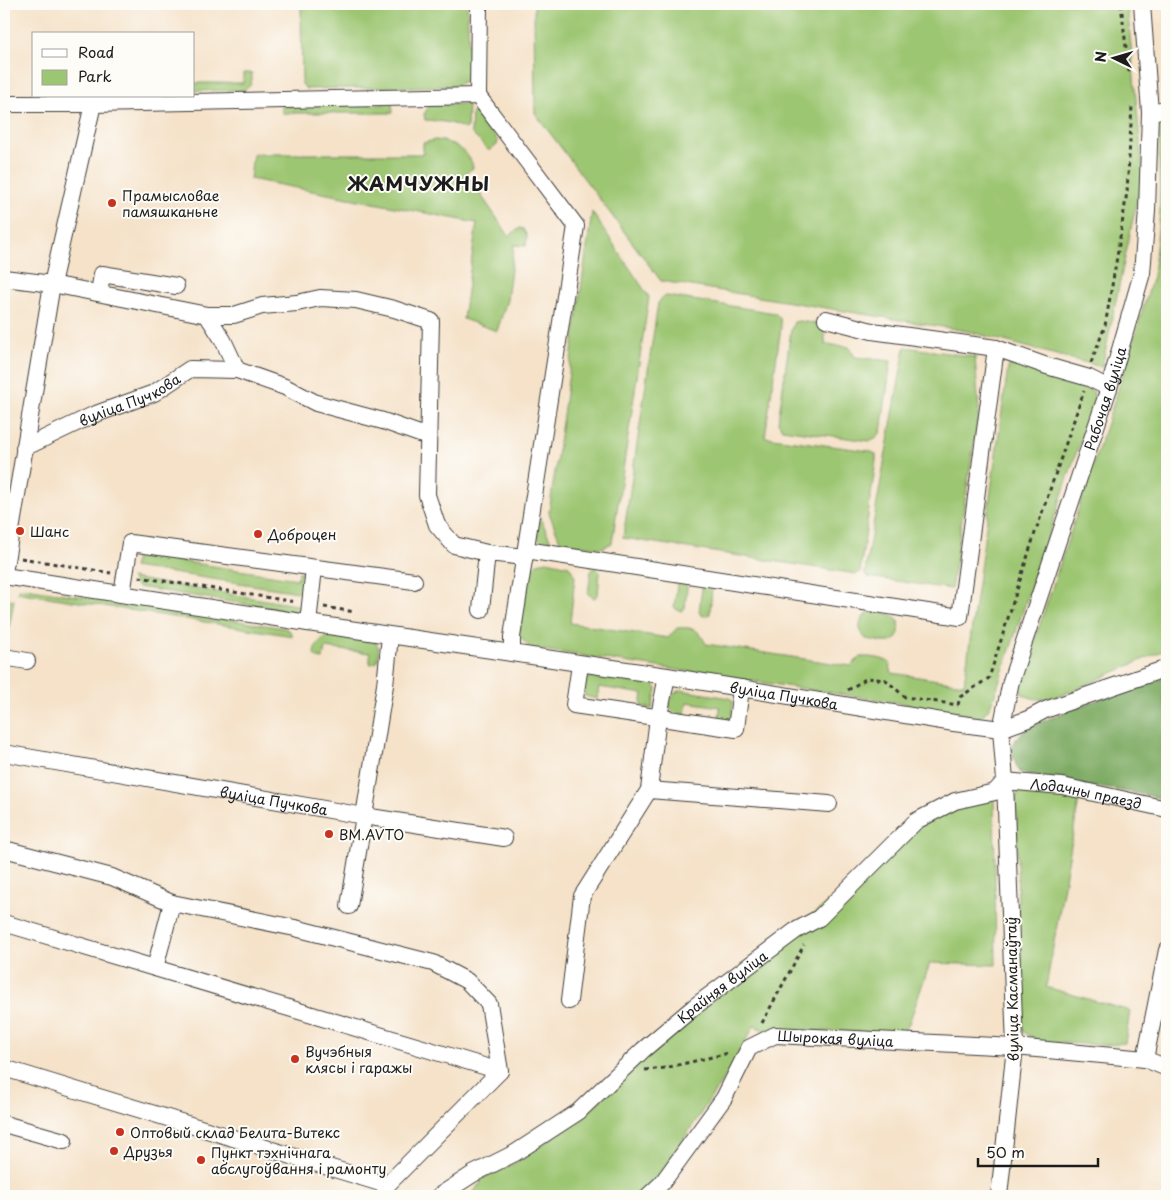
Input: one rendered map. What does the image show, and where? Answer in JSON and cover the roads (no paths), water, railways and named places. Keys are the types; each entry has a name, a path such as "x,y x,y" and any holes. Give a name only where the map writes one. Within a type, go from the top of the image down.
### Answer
{"street":[{"path":"479,4 478,96 576,226 512,637 512,653"},
{"name":"Рабочая вуліца","path":"1005,782 1001,729 1011,681 1109,388 1142,273 1147,211 1150,112 1142,4"},
{"path":"4,104 93,104 478,96"},
{"name":"вуліца Пучкова","path":"93,104 52,284 4,575 1001,729"},
{"path":"1150,112 1167,109"},
{"path":"99,294 102,274 176,286"},
{"path":"4,278 52,284 207,315 234,315 262,306 297,303 320,298 356,300 394,309 431,321 427,495 437,525 454,545 487,553 525,554 960,617 996,348"},
{"path":"207,315 223,340 236,370"},
{"path":"826,320 872,331 996,348 1089,378 1109,388"},
{"name":"вуліца Пучкова","path":"24,448 93,415 154,393 190,369 236,370 285,387 316,402 383,421 428,437"},
{"path":"122,594 130,543 414,581"},
{"path":"481,610 487,553"},
{"path":"308,623 314,568"},
{"path":"349,906 390,636"},
{"path":"4,657 27,661"},
{"path":"580,664 574,705 659,718 736,729 741,688"},
{"path":"1001,729 1045,710 1167,668"},
{"path":"569,1000 582,896 649,790 666,676"},
{"name":"вуліца Пучкова","path":"4,753 364,816 504,838"},
{"name":"Лодачны праезд","path":"1005,782 1062,786 1167,809"},
{"name":"вуліца Касманаўтаў","path":"998,1196 1015,1047 1005,782"},
{"name":"Крайняя вуліца","path":"439,1196 473,1174 515,1153 578,1112 644,1050 694,1007 795,931 818,918 916,822 955,801 995,792 1005,782"},
{"path":"649,790 829,804"},
{"path":"4,849 112,877 172,903 295,928 433,963 467,981 489,1004 500,1071"},
{"path":"155,968 172,903"},
{"path":"4,923 500,1071"},
{"path":"1145,1059 1167,950"},
{"name":"Шырокая вуліца","path":"648,1196 662,1183 724,1098 749,1048 775,1035 1015,1047 1145,1059 1167,1068"},
{"path":"4,1068 387,1185 500,1071"},
{"path":"4,1124 64,1141"}],"place":[{"name":"Прамысловае памяшканьне","path":"112,203"},
{"name":"Шанс","path":"20,531"},
{"name":"Доброцен","path":"258,534"},
{"name":"BM.AVTO","path":"329,834"},
{"name":"Вучэбныя клясы і гаражы","path":"295,1059"},
{"name":"Оптовый склад Белита-Витекс","path":"120,1132"},
{"name":"Друзья","path":"114,1151"},
{"name":"Пункт тэхнічнага абслугоўвання і рамонту","path":"201,1160"}],"district":[{"name":"ЖАМЧУЖНЫ","path":"419,183"}]}
